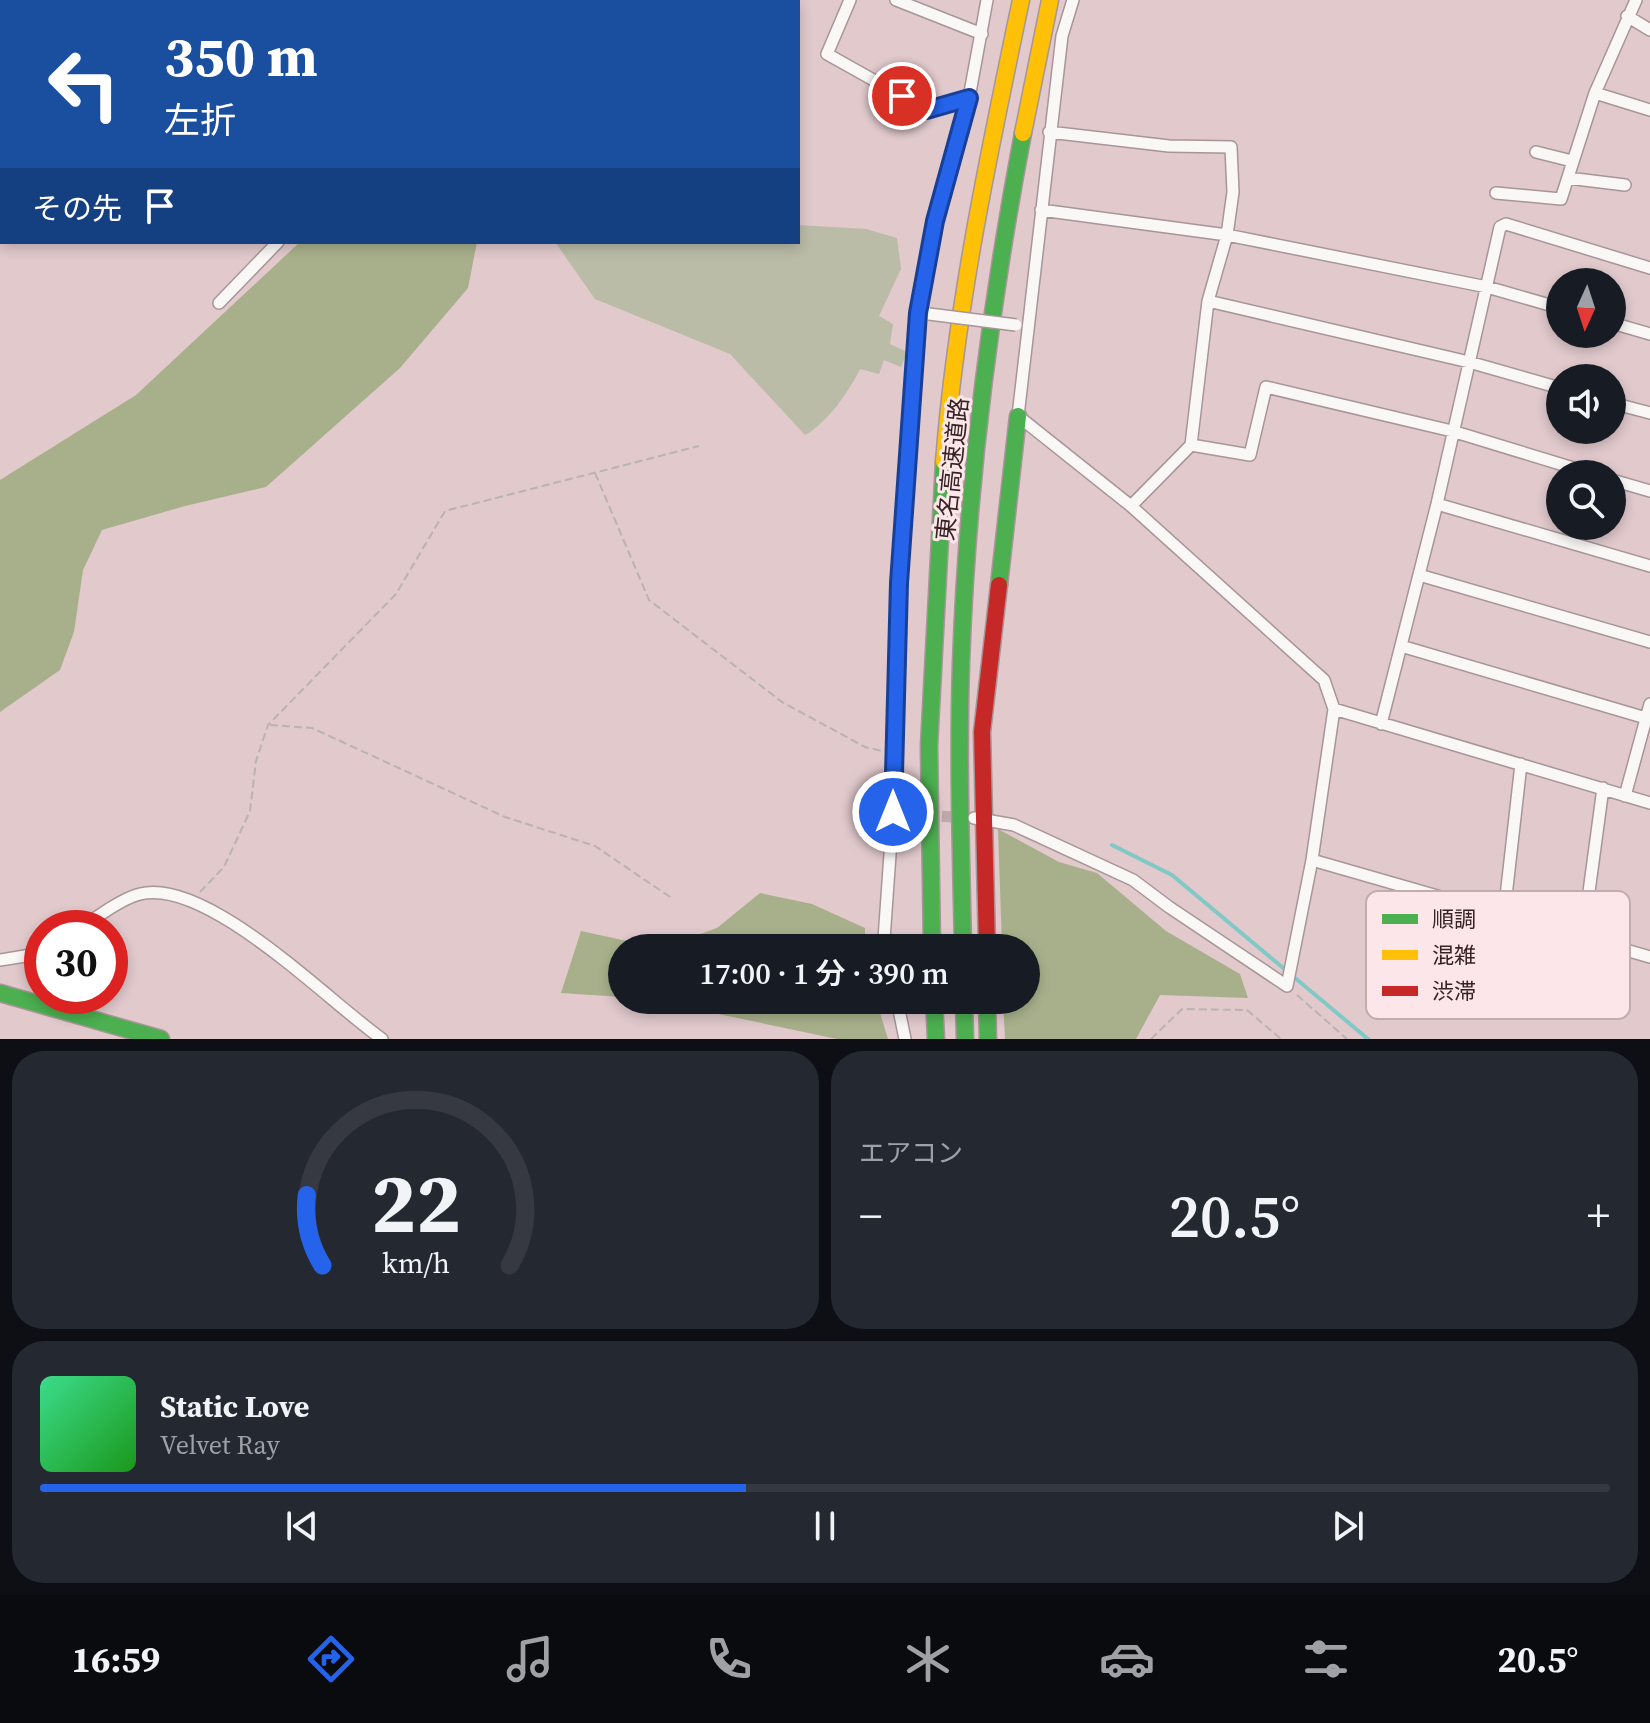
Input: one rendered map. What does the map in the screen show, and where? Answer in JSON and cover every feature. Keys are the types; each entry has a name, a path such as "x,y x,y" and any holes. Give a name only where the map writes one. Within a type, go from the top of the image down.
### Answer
{"main road":[{"name":"東名高速道路","path":"932,934 929,746 937,564 949,398 984,174 1021,0"},
{"name":"東名高速道路","path":"963,934 959,778 961,663 972,492 1014,178 1050,0"},
{"path":"986,934 980,819 982,732 1018,416"},
{"path":"0,993 161,1039"},
{"path":"935,1014 936,1039"},
{"path":"964,1014 965,1039"},
{"path":"987,1014 988,1039"}],"street":[{"path":"850,0 827,54 927,110 969,98"},
{"path":"896,0 982,34"},
{"path":"884,934 893,812 899,583 923,313 935,221 969,98 987,0"},
{"path":"980,819 1014,825 1133,880 1287,986 1312,860 1334,709 1324,680 1131,506 1018,416 1049,132 1062,36 1073,0"},
{"path":"1496,193 1561,199 1595,93 1636,0"},
{"path":"1627,16 1650,30"},
{"path":"1595,93 1650,110"},
{"path":"1049,132 1169,146 1231,147 1233,192 1227,235 1208,301 1191,445 1131,506"},
{"path":"1536,152 1572,161"},
{"path":"1568,178 1625,185"},
{"path":"1041,210 1227,235 1487,287 1546,304"},
{"path":"1381,724 1437,504 1500,227 1506,224 1650,268"},
{"path":"219,303 276,244"},
{"path":"1208,301 1469,362 1546,384"},
{"path":"923,313 1029,328"},
{"path":"1626,327 1650,334"},
{"path":"1191,445 1250,455 1266,387 1452,431 1547,460"},
{"path":"1626,407 1650,413"},
{"path":"1626,484 1650,491"},
{"path":"1437,504 1650,566"},
{"path":"1419,575 1650,642"},
{"path":"1401,646 1646,718"},
{"path":"1625,796 1650,704"},
{"path":"1334,709 1650,803"},
{"path":"1507,891 1521,764"},
{"path":"1589,891 1603,788"},
{"path":"893,812 909,814"},
{"path":"1312,860 1422,891"},
{"path":"112,910 139,894 169,892 191,901 239,925 382,1039"},
{"path":"1630,951 1650,957"},
{"path":"0,960 24,956"},
{"path":"900,1014 905,1039"}],"path":[{"path":"191,901 224,867 250,811 256,761 268,725 396,594 445,511 699,446"},
{"path":"594,472 649,600 782,702 865,747 893,753"},
{"path":"268,725 312,728 505,817 595,846 673,899"},
{"path":"1287,986 1347,1039"},
{"path":"1151,1039 1182,1009 1247,1010 1281,1039"}],"green space":[{"path":"800,225 866,229 897,238 901,269 879,316 893,324 890,344 907,352 901,367 884,360 879,374 860,369 837,406 822,423 805,435 730,354 595,299 556,244 800,244"},
{"path":"298,244 477,244 468,288 400,368 266,487 102,530 83,570 74,632 60,670 0,712 0,480 136,395"},
{"path":"998,829 1059,862 1097,873 1166,931 1240,974 1248,998 1160,995 1136,1039 1005,1039 1004,1014 1040,1014 1040,934 1002,934"},
{"path":"760,893 812,904 865,928 865,934 700,934 717,928"},
{"path":"581,931 608,937 608,996 561,993"},
{"path":"718,1014 880,1014 888,1039 837,1039"}],"waterway":[{"path":"1112,845 1172,875 1368,1039"}],"tunnel":[{"path":"909,814 966,818"}],"traffic: fast":[{"path":"963,934 960,699 969,530 990,330 1023,133"},
{"path":"999,585 1018,416"},
{"path":"932,934 929,746 944,462"},
{"path":"0,993 161,1039"},
{"path":"935,1014 936,1039"},
{"path":"964,1014 965,1039"},
{"path":"987,1014 988,1039"}],"traffic: slow":[{"path":"944,462 965,288 1021,0"},
{"path":"1023,133 1050,0"}],"traffic: jam":[{"path":"987,934 982,732 999,585"}],"route":[{"path":"893,812 899,583 918,313 935,221 969,98 927,110 902,96"}]}
